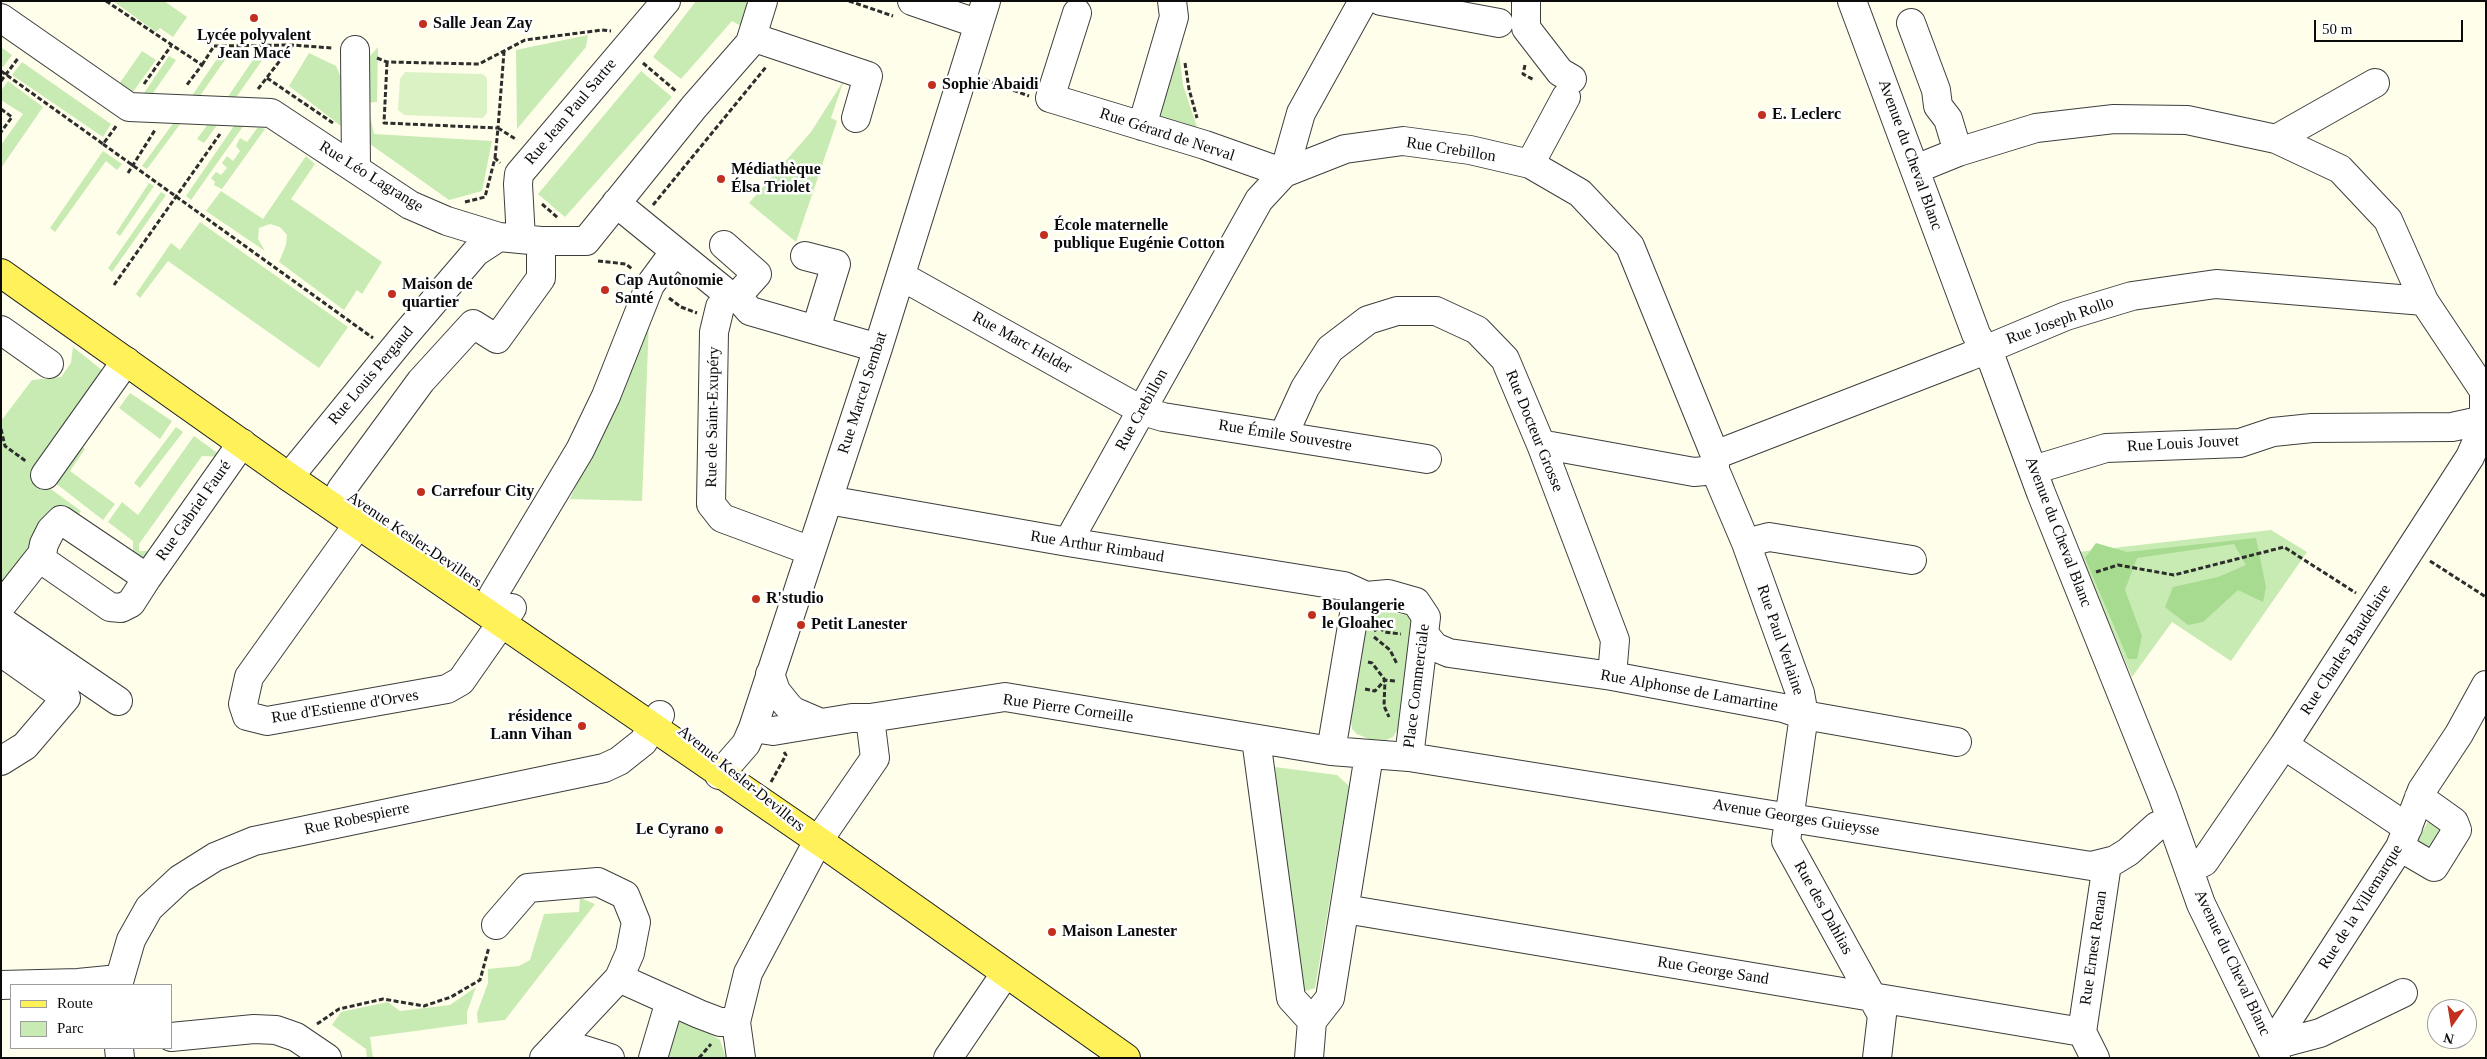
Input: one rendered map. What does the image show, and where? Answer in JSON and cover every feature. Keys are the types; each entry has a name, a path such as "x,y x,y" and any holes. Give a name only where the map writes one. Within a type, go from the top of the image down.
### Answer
{"main road":[{"name":"Avenue Kesler-Devillers","path":"1,252 294,470 359,523 502,608"},
{"name":"Avenue Kesler-Devillers","path":"1,273 242,444 294,470 341,490 818,841 1126,1058"}],"street":[{"name":"Rue Jean Paul Sartre","path":"341,490 421,381 473,324 497,339 541,278 521,239 518,184 520,174 666,1"},
{"path":"598,252 694,107 750,43 763,1"},
{"path":"912,1 982,13"},
{"path":"1142,126 1174,17 1172,1"},
{"path":"1284,174 1301,113 1363,1"},
{"path":"1381,1 1499,22"},
{"path":"1526,1 1526,28 1560,72 1569,88 1530,164"},
{"name":"Avenue du Cheval Blanc","path":"1852,1 1916,168 1976,334 1986,349 2171,822 2201,904 2274,1052"},
{"name":"Rue Marcel Sembat","path":"724,771 746,744 753,728 878,348 982,13"},
{"path":"1050,98 1077,13"},
{"name":"Rue Léo Lagrange","path":"1,18 129,107 271,113 410,205 447,221 521,239 598,252"},
{"path":"1911,23 1936,90 1938,106 1948,119 1958,152"},
{"path":"752,38 868,76 856,118"},
{"path":"355,50 356,168"},
{"path":"2276,139 2375,82"},
{"name":"Rue Gérard de Nerval","path":"1050,98 1205,145 1284,174"},
{"path":"1916,168 1958,152 2036,128 2114,119 2187,120 2276,139 2340,168 2388,220 2424,301 2484,391 2485,420"},
{"name":"Rue Crebillon","path":"1068,542 1259,200 1284,174 1345,149 1403,141 1470,150 1530,164 1580,193 1630,246 1715,463"},
{"path":"626,211 731,298 750,311 878,348"},
{"name":"Rue Louis Pergaud","path":"294,470 391,351 476,252 521,239"},
{"path":"724,245 756,274 731,298"},
{"path":"502,608 606,396 650,285 675,251"},
{"path":"805,256 836,264 816,329"},
{"name":"Rue Marc Helder","path":"901,276 1143,410"},
{"name":"Rue Joseph Rollo","path":"1542,447 1551,446 1694,472 2066,316 2132,296 2216,284 2424,301"},
{"name":"Rue de Saint-Exupéry","path":"731,298 714,332 711,504 722,518 811,550"},
{"name":"Rue Docteur Grosse","path":"1283,436 1306,388 1330,349 1368,320 1397,311 1436,311 1477,330 1505,359 1542,447 1615,640 1612,676"},
{"path":"1,330 49,364"},
{"path":"45,475 126,361"},
{"name":"Rue Émile Souvestre","path":"1143,410 1163,417 1428,459"},
{"name":"Rue Louis Jouvet","path":"2033,470 2106,448 2240,443 2273,432 2312,428 2452,427 2485,420"},
{"name":"Rue Charles Baudelaire","path":"2189,869 2204,862 2284,746 2470,457 2485,420"},
{"name":"Rue Gabriel Fauré","path":"147,578 61,520 51,530 42,554 45,562 110,607 121,608 132,603 147,578 242,444"},
{"name":"Rue Paul Verlaine","path":"1715,463 1800,693 1804,715 1788,817"},
{"name":"Rue Arthur Rimbaud","path":"828,500 1068,542 1344,586 1366,596"},
{"name":"Rue d'Estienne d'Orves","path":"359,523 249,677 243,704 247,716 267,721 447,689 461,681 502,608"},
{"path":"1746,543 1769,537 1912,560"},
{"path":"1,606 42,554"},
{"name":"Place Commerciale","path":"1331,751 1408,757 1426,617 1416,602 1388,594 1366,596"},
{"path":"1331,751 1354,614 1366,596"},
{"path":"1,621 118,702"},
{"name":"Rue Alphonse de Lamartine","path":"1424,635 1435,647 1449,653 1612,676 1783,708 1804,715 1957,742"},
{"path":"1,652 66,698 25,746 1,761"},
{"path":"770,674 776,691 788,706 794,711 821,723"},
{"name":"Rue de la Villemarque","path":"2274,1052 2404,837 2419,797 2459,734 2486,685"},
{"name":"Rue Pierre Corneille","path":"753,728 773,731 1005,697 1331,751"},
{"path":"741,1058 736,1022 748,973 818,841 875,758 870,718"},
{"name":"Rue Robespierre","path":"118,982 131,940 149,908 180,879 215,857 254,841 604,768 619,761 643,742 656,722"},
{"path":"2459,734 2486,727"},
{"path":"1256,739 1291,998 1312,1021"},
{"path":"2284,746 2404,837 2434,867 2457,830 2454,822 2419,797"},
{"path":"1309,1058 1312,1021 1330,998 1369,755"},
{"name":"Avenue Georges Guieysse","path":"1408,757 2091,866 2106,864 2128,852 2157,826 2171,822"},
{"name":"Rue des Dahlias","path":"1788,817 1786,841 1882,1015 1876,1058"},
{"name":"Rue Ernest Renan","path":"2082,1032 2106,864"},
{"path":"496,925 528,888 598,882 625,895 636,922 630,953 619,978 552,1050"},
{"name":"Rue George Sand","path":"1345,910 2082,1032"},
{"path":"948,1058 1005,974"},
{"path":"619,978 720,1022 736,1022"},
{"path":"1,984 118,982"},
{"path":"2274,1052 2320,1033 2402,993"},
{"path":"652,1058 670,1001"},
{"path":"172,1037 254,1029 276,1030 296,1037 328,1058"},
{"path":"2082,1032 2095,1058"},
{"path":"552,1050 610,1058"}],"path":[{"path":"106,1 202,65"},
{"path":"538,152 498,128 384,123 387,62 480,64 525,40 602,30 631,42 694,107 718,127"},
{"path":"1169,36 1182,42 1189,89 1205,145"},
{"path":"626,211 654,204 769,62 752,38"},
{"path":"292,45 267,78 355,138"},
{"path":"128,173 168,109 202,65 214,46 292,45 355,50"},
{"path":"457,203 485,197 495,158 504,52"},
{"path":"963,78 978,77 1036,98 1050,98"},
{"path":"1,109 12,117 1,132"},
{"path":"114,285 237,112"},
{"path":"103,144 391,351"},
{"path":"495,158 518,184 598,252"},
{"path":"2075,579 2118,565 2174,575 2284,547 2375,605"},
{"path":"2411,549 2486,597"},
{"path":"1398,666 1390,650 1370,633 1380,627 1384,632 1424,635"},
{"path":"1363,661 1372,663 1385,680 1384,706 1396,731 1412,730"},
{"path":"1341,686 1375,691 1385,680"},
{"path":"1385,680 1401,681"},
{"path":"296,1037 339,1009 383,999 424,1006 451,997 480,980 496,925"}],"green space":[{"path":"113,1 164,1 187,17 173,37 160,28 156,32"},
{"path":"696,1 753,1 748,30 732,21 681,79 653,57"},
{"path":"588,35 586,47 517,129 516,50"},
{"path":"1178,46 1183,85 1197,127 1196,132 1160,121 1157,111 1159,100 1164,100 1177,59 1172,56"},
{"path":"1,47 12,55 3,67 1,66"},
{"path":"378,47 377,102 361,103 362,65"},
{"path":"142,51 156,60 130,96 117,87"},
{"path":"259,51 268,52 230,106 223,104"},
{"path":"309,53 336,66 343,82 345,129 289,86"},
{"path":"169,56 176,60 147,102 138,102"},
{"path":"227,57 195,103 187,103 217,59"},
{"path":"22,62 111,124 103,137 12,75"},
{"path":"641,71 672,97 565,217 538,194"},
{"path":"405,72 483,74 487,78 487,113 483,118 404,115 398,110 400,79"},
{"path":"844,80 831,118 837,121 796,242 749,203 811,132"},
{"path":"8,81 43,107 1,168 1,145 23,114 1,100 1,91"},
{"path":"369,111 374,134 492,141 482,191 449,200 363,139 363,120"},
{"path":"186,116 147,169 142,166 177,118"},
{"path":"213,117 223,117 204,143 197,139"},
{"path":"249,118 191,200 186,196 238,120"},
{"path":"258,127 265,129 222,189 214,185 215,182 211,178 216,172 221,175 227,168 222,163 227,156 233,161 240,151 236,146 240,138 247,142"},
{"path":"103,151 122,164 117,170 106,161 55,232 50,228"},
{"path":"306,156 315,164 291,199 382,262 362,294 357,290 344,310 279,262 286,245 287,235 280,227 270,224 259,228 258,239 265,251 206,211 221,191 263,219"},
{"path":"149,183 154,186 120,236 116,233"},
{"path":"161,192 166,195 112,272 108,268"},
{"path":"200,222 348,327 319,368 168,261 140,298 136,294 171,243 180,250"},
{"path":"649,320 642,501 570,499"},
{"path":"73,347 107,374 48,487 81,511 77,517 58,506 1,589 1,421 32,380 61,377 71,363"},
{"path":"130,393 172,421 160,439 119,408"},
{"path":"176,427 183,432 140,488 134,483"},
{"path":"194,436 223,457 202,456 139,544 139,551 158,551 151,561 133,560 133,541 108,522 122,502 138,515"},
{"path":"81,446 85,449 70,471 115,504 103,520 49,478"},
{"path":"2271,530 2307,552 2231,661 2172,622 2132,677 2078,552"},
{"path":"2256,538 2266,587 2263,602 2238,590 2203,622 2188,625 2165,607 2173,587 2218,577 2246,565 2234,544 2137,558 2125,590 2142,636 2137,659 2128,659 2085,558 2096,543 2127,552"},
{"path":"1376,609 1410,616 1414,620 1399,727 1393,737 1386,740 1369,739 1357,734 1352,729 1351,720 1367,617"},
{"path":"1275,767 1337,775 1349,786 1315,988 1306,991 1298,985"},
{"path":"2429,820 2446,826 2433,856 2414,846"},
{"path":"580,898 595,904 505,1020 478,1023 477,1013 488,983 488,969 519,966 530,960 544,914 579,912"},
{"path":"476,987 467,1012 467,1024 370,1037 373,1058 367,1058 366,1049 332,1025 341,1012 388,1002 400,1011 450,1005"},
{"path":"675,1014 720,1040 726,1058 662,1058"}],"place":[{"name":"Lycée polyvalent Jean Macé","path":"254,18"},
{"name":"Salle Jean Zay","path":"423,24"},
{"name":"Sophie Abaidi","path":"932,85"},
{"name":"E. Leclerc","path":"1762,115"},
{"name":"Médiathèque Élsa Triolet","path":"721,179"},
{"name":"École maternelle publique Eugénie Cotton","path":"1044,235"},
{"name":"Cap Autonomie Santé","path":"605,290"},
{"name":"Maison de quartier","path":"392,294"},
{"name":"Carrefour City","path":"421,492"},
{"name":"R'studio","path":"756,599"},
{"name":"Boulangerie le Gloahec","path":"1312,615"},
{"name":"Petit Lanester","path":"801,625"},
{"name":"résidence Lann Vihan","path":"582,726"},
{"name":"Le Cyrano","path":"719,830"},
{"name":"Maison Lanester","path":"1052,932"}]}
